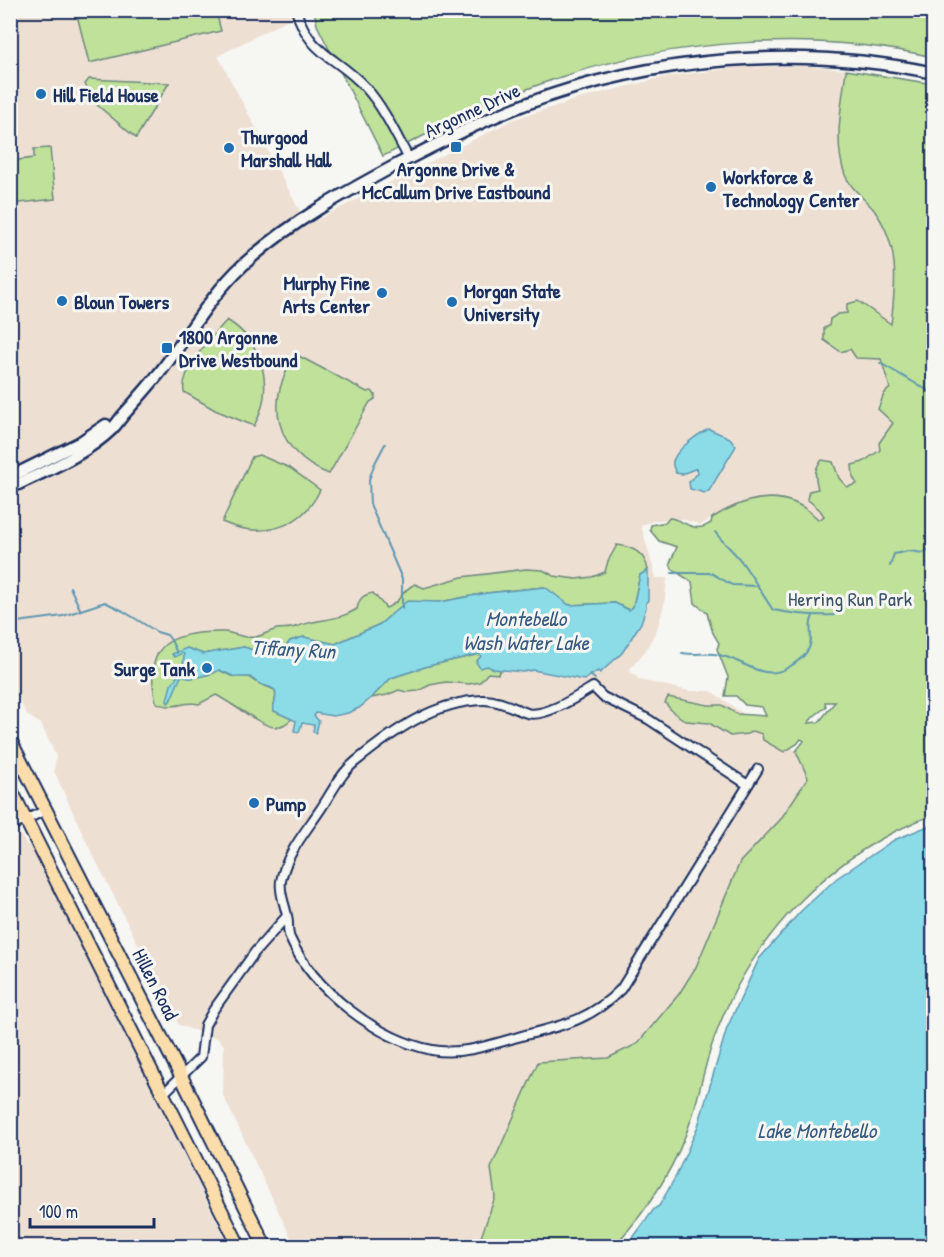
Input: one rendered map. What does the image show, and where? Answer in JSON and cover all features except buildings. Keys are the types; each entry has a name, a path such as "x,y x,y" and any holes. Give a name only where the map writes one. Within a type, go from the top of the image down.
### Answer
{"main road":[{"name":"Argonne Drive","path":"10,488 51,469 91,446 113,428 165,366 222,286 287,228 316,209 409,159 526,104 596,83 659,69 731,60 798,58 870,62 933,73"},
{"name":"Argonne Drive","path":"10,477 79,443 124,413"},
{"name":"Hillen Road","path":"10,740 265,1246"},
{"path":"10,788 239,1246"}],"street":[{"path":"296,10 312,44 365,87 376,100 409,159"},
{"path":"748,785 648,719 603,697 593,687 539,713 527,712 490,701 474,701 444,707 408,724 345,772 285,866 281,891 287,916 288,936 310,972 357,1015 396,1038 432,1050 459,1051 580,1020 595,1012 621,989 758,769"},
{"path":"10,827 46,810"},
{"path":"164,1094 201,1058 205,1025 214,1008 255,952 287,916"}],"shaded area":[{"path":"10,11 304,11 218,56 307,225 514,119 582,98 664,77 740,67 806,66 846,70 839,130 840,155 846,178 880,219 888,232 893,250 896,279 888,353 902,410 856,494 818,521 812,513 725,510 701,525 682,519 657,520 641,525 656,578 667,578 664,605 657,629 646,650 629,670 640,680 690,691 711,691 796,751 808,778 780,820 740,862 696,967 679,994 637,1044 608,1058 538,1062 491,1168 495,1197 478,1246 295,1246 223,1095 224,1046 219,1039 179,1025 88,845 54,771 56,756 41,724 27,715 11,684"},
{"path":"18,831 26,844 31,847 229,1246 11,1246 10,834"}],"green space":[{"path":"76,11 216,11 221,31 89,63"},
{"path":"314,11 933,11 933,57 842,43 794,41 698,47 651,54 605,64 538,85 470,113 383,156 317,25"},
{"name":"Herring Run Park","path":"846,70 933,84 933,815 863,850 831,873 802,900 752,961 717,1031 693,1114 679,1151 651,1201 614,1246 478,1246 495,1197 491,1168 538,1062 608,1058 637,1044 679,994 696,967 740,862 780,820 808,778 796,751 804,741 801,739 784,752 763,740 762,734 753,731 730,736 709,723 686,721 665,703 668,697 708,705 722,705 737,714 766,716 762,707 745,705 736,696 725,696 728,677 717,649 719,643 713,633 707,613 695,603 692,582 672,569 670,563 677,547 659,541 650,530 651,525 666,522 669,518 693,527 703,527 711,523 712,518 726,510 740,504 767,498 794,503 807,509 819,520 824,516 807,499 809,491 818,489 816,473 822,460 833,462 839,478 847,487 857,484 853,477 852,465 863,462 880,450 879,443 893,423 878,409 884,394 890,388 881,359 856,358 850,349 841,352 824,340 824,328 829,326 830,319 838,314 847,313 847,304 858,301 891,324 894,294 894,265 888,237 874,210 847,180 841,162 839,136","holes":["825,702 835,702 819,722 808,723 826,707"]},
{"path":"89,79 169,83 136,138 96,104 85,84"},
{"path":"50,148 55,199 11,204 11,161 34,158 34,149"},
{"path":"227,320 250,341 262,367 264,397 254,426 215,410 184,392 184,383 192,364"},
{"path":"297,355 367,392 372,391 375,395 375,399 370,402 329,474 311,465 297,454 286,440 280,424 278,407 280,389 286,372"},
{"path":"259,455 290,468 320,490 312,504 302,514 278,527 251,530 222,522 252,457"},
{"path":"617,545 628,547 641,555 648,570 640,575 633,607 629,610 615,603 569,605 544,587 487,593 440,602 407,602 380,624 335,644 304,637 290,641 281,653 268,655 244,647 203,654 187,648 183,650 184,669 177,676 170,701 183,675 202,676 219,670 231,676 250,677 275,690 274,711 292,719 282,726 275,727 263,723 216,695 199,704 167,706 156,702 153,666 165,644 176,638 206,632 256,637 277,629 293,628 345,615 357,609 362,598 369,594 373,593 386,608 395,603 406,590 415,584 424,588 462,577 526,569 543,570 554,576 576,579 592,577 605,572"},
{"path":"480,654 490,667 501,668 498,674 488,673 480,682 469,684 446,682 430,685 418,691 399,690 371,698 391,678 428,666"}],"water":[{"path":"709,429 730,438 736,446 709,491 705,493 690,489 689,482 698,473 697,468 682,474 676,473 673,463 676,455 684,446"},
{"name":"Montebello Wash Water Lake","path":"648,570 648,600 641,623 622,653 600,673 598,671 584,680 533,670 523,672 494,669 487,666 480,668 476,662 481,656 479,654 428,666 391,678 369,700 348,713 333,716 316,713 314,716 319,721 316,733 313,732 314,725 302,723 299,732 294,731 296,721 274,711 275,690 250,677 235,677 219,670 194,678 181,676 168,703 167,700 171,685 183,669 184,654 175,657 172,654 187,648 203,654 244,647 268,655 281,653 290,641 304,637 335,644 380,624 407,601 440,602 487,593 545,587 569,605 615,603 629,610 633,607 640,575"},
{"name":"Lake Montebello","path":"933,824 933,1246 627,1246 654,1209 659,1206 676,1176 698,1126 727,1028 759,959 801,911 837,878 894,840"}],"waterway":[{"path":"880,363 934,394"},
{"path":"385,444 369,480 370,504 402,579 402,608"},
{"name":"Tiffany Run","path":"715,532 750,573 773,610 834,615"},
{"name":"Tiffany Run","path":"890,566 894,554 909,551 923,553 934,546"},
{"name":"Tiffany Run","path":"672,573 711,573 732,585 758,586"},
{"path":"70,587 80,609"},
{"name":"Tiffany Run","path":"10,623 63,616 105,602 157,632 167,635 177,653"},
{"name":"Tiffany Run","path":"682,653 714,654 761,671 770,673 779,671 795,663 807,651 811,640 813,616"},
{"name":"Tiffany Run","path":"590,675 595,679"}],"place":[{"name":"Hill Field House","path":"41,94"},
{"name":"Argonne Drive & McCallum Drive Eastbound","path":"456,147"},
{"name":"Thurgood Marshall Hall","path":"229,148"},
{"name":"Workforce & Technology Center","path":"711,187"},
{"name":"Murphy Fine Arts Center","path":"382,293"},
{"name":"Bloun Towers","path":"62,301"},
{"name":"Morgan State University","path":"452,302"},
{"name":"1800 Argonne Drive Westbound","path":"167,348"},
{"name":"Surge Tank","path":"207,668"},
{"name":"Pump","path":"254,803"}]}
